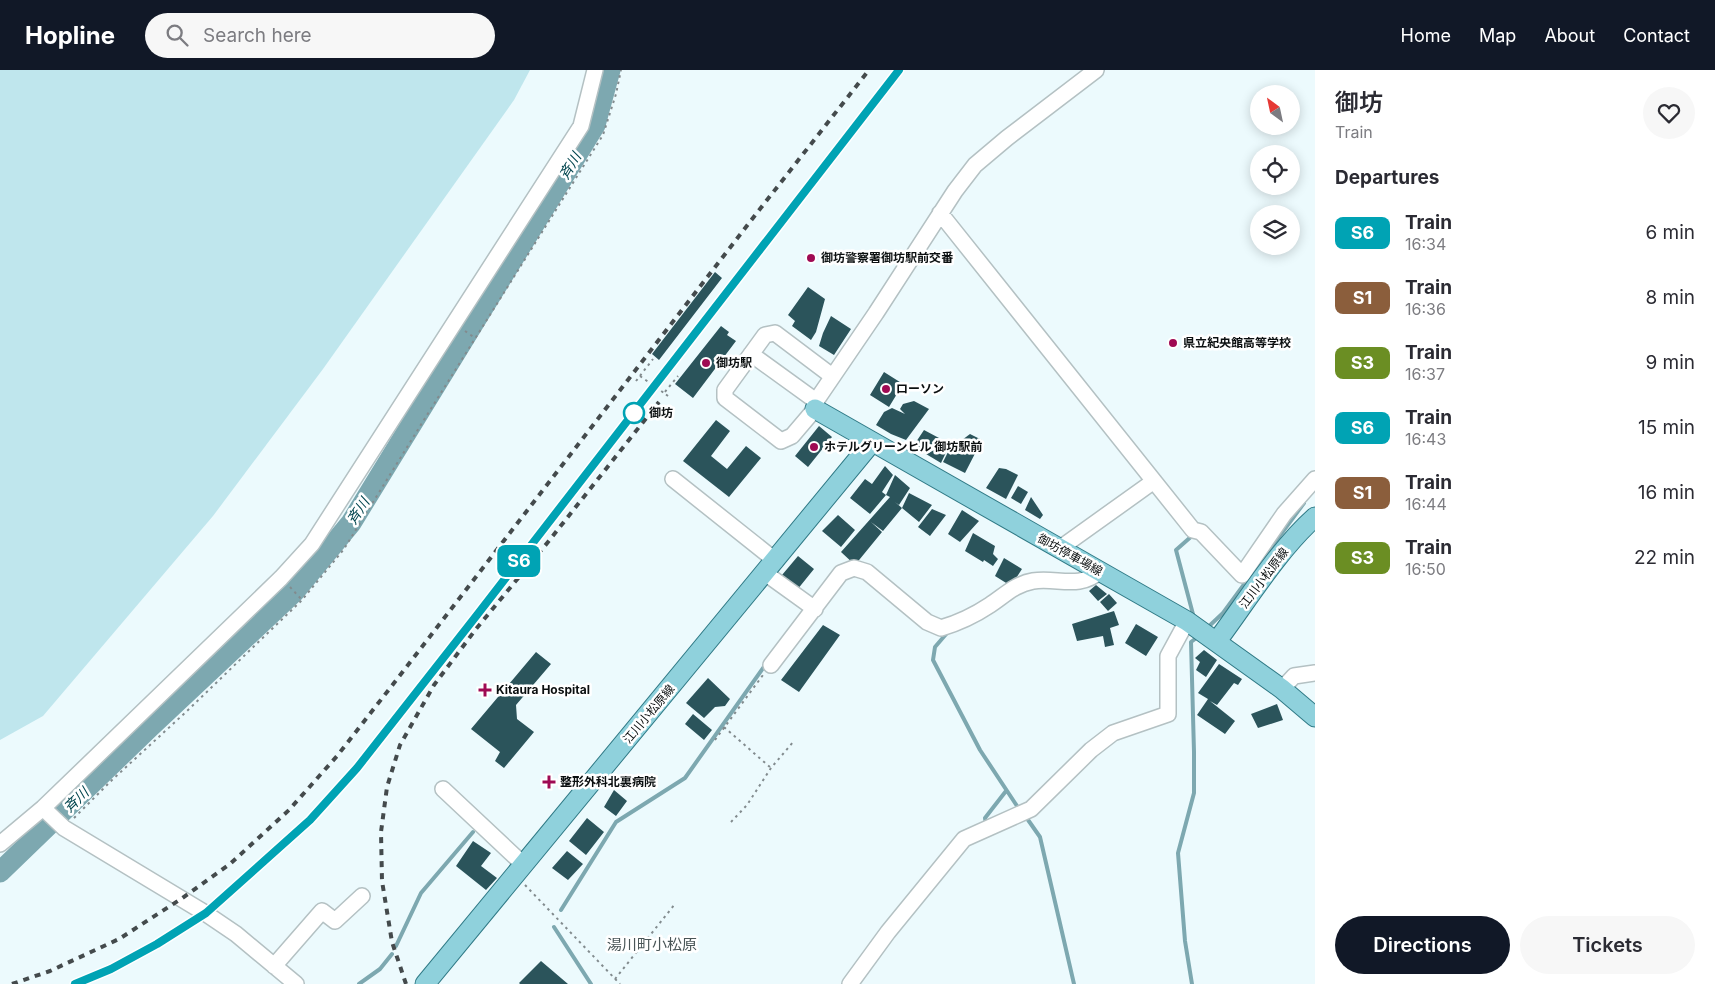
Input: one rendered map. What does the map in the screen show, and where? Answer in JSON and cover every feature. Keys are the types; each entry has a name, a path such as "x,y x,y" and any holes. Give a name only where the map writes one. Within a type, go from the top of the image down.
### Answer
{"main road":[{"name":"御坊停車場線","path":"815,405 872,442 1187,621 1282,689 1315,717"},
{"name":"江川小松原線","path":"425,984 872,442"},
{"name":"江川小松原線","path":"1217,642 1276,561 1303,528 1315,517"}],"street":[{"path":"0,844 43,808 281,578 312,544 581,126 595,70"},
{"path":"832,376 775,333 766,335 751,354 725,390 726,398 781,441 792,436 815,405 832,376 876,313 940,213 976,165 1007,138 1096,70"},
{"path":"940,213 1193,530 1201,532 1242,575 1284,514 1315,479"},
{"path":"751,354 815,405"},
{"path":"673,480 815,609"},
{"path":"1059,549 1154,481"},
{"path":"771,665 842,573 854,568 867,572 927,622 941,628 956,623 989,606 1016,586 1033,581 1078,582 1092,578 1100,571"},
{"path":"850,984 888,932 964,839 1031,809 1091,750 1113,733 1168,714 1168,656 1187,621"},
{"path":"1282,689 1294,676 1315,672"},
{"path":"443,789 520,870"},
{"path":"43,808 64,828 206,913 236,934 296,984"},
{"path":"274,966 322,910 335,921 362,896"}],"path":[{"path":"636,381 653,359"},
{"path":"640,376 668,396"},
{"path":"664,394 678,376"},
{"path":"286,583 302,600"},
{"path":"714,740 771,665"},
{"path":"724,727 771,768"},
{"path":"731,822 747,806 771,768 794,741"},
{"path":"520,870 620,984"},
{"path":"615,979 675,904"}],"shaded area":[{"path":"0,70 530,70 514,100 323,369 213,516 43,716 0,740"}],"building":[{"path":"715,272 722,278 659,360 652,354"},
{"path":"808,287 825,299 816,332 811,340 792,326 795,321 788,315"},
{"path":"831,316 851,329 834,355 819,346"},
{"name":"御坊駅","path":"721,326 729,332 727,335 736,341 693,398 675,384"},
{"name":"ローソン","path":"884,372 903,384 889,407 870,395"},
{"path":"914,401 929,409 906,440 876,425 884,412 892,408 905,414 900,409 903,404"},
{"path":"716,420 730,431 711,456 727,469 746,446 761,458 729,497 683,461"},
{"name":"ホテルグリーンヒル 御坊駅前","path":"819,426 832,437 808,467 795,456"},
{"path":"924,430 939,438 925,450 914,445"},
{"path":"970,434 982,440 965,473 943,462 954,440 962,440"},
{"path":"951,442 941,463 926,454"},
{"path":"885,466 893,475 882,492 886,495 870,514 850,498 865,479 872,484"},
{"path":"999,468 1018,475 1006,499 986,488"},
{"path":"895,475 910,488 899,505 895,502 902,508 883,531 871,522 882,532 855,565 841,552 890,497 886,495"},
{"path":"1018,486 1028,492 1021,504 1011,498"},
{"path":"909,493 932,505 919,522 902,508"},
{"path":"1031,497 1043,515 1040,519 1025,510"},
{"path":"932,509 946,515 930,536 918,527"},
{"path":"962,510 979,521 960,542 948,534"},
{"path":"838,515 855,530 841,547 822,531"},
{"path":"973,533 995,546 993,554 998,559 993,566 965,551"},
{"path":"798,556 814,569 797,590 782,575"},
{"path":"1004,558 1022,569 1011,586 995,576"},
{"path":"1096,585 1107,594 1098,601 1089,591"},
{"path":"1109,594 1117,603 1108,611 1100,602"},
{"path":"1114,611 1119,625 1110,628 1114,645 1105,647 1103,636 1077,641 1072,624"},
{"path":"1136,624 1158,637 1146,656 1125,643"},
{"path":"823,625 840,635 799,692 781,680"},
{"path":"1204,650 1217,660 1206,677 1196,670 1200,662 1195,658"},
{"path":"536,652 551,664 516,705 517,719 534,732 504,768 495,761 500,752 471,729"},
{"path":"1219,664 1242,679 1238,685 1234,683 1217,705 1210,701 1235,721 1225,734 1197,715 1208,699 1198,693"},
{"path":"708,678 730,699 725,706 715,707 704,718 686,703"},
{"path":"1277,704 1283,720 1258,728 1251,714"},
{"path":"693,714 712,730 704,740 685,724"},
{"path":"614,790 627,801 616,816 604,807"},
{"path":"587,818 604,832 586,855 569,841"},
{"path":"473,841 491,853 481,866 497,878 486,890 456,866"},
{"path":"567,851 583,864 568,880 552,868"},
{"path":"541,961 568,984 520,984"}],"waterway":[{"name":"斉川","path":"0,872 149,728 294,592 351,523 595,125 610,70"},
{"path":"1206,629 1223,613 1304,503"},
{"path":"1193,535 1176,550 1194,618"},
{"path":"947,633 935,647 933,660 980,750 1017,806"},
{"path":"1192,984 1185,941 1178,853 1194,793 1191,642 1199,636"},
{"path":"561,910 616,822 685,778 766,664"},
{"path":"986,825 985,818 1006,791"},
{"path":"1026,817 1040,837 1074,984"},
{"path":"396,946 421,893 473,832"},
{"path":"554,927 591,984"},
{"path":"359,984 380,969 392,954"}],"railway":[{"path":"12,984 50,971 119,939 181,899 230,864 289,810 337,756 869,70"},
{"path":"75,984 111,969 205,913 310,820 357,768 899,70"},
{"path":"406,984 392,942 382,881 381,832 387,787 400,745 434,685 476,629 659,402"}],"train":[{"name":"S6","path":"75,984 111,969 157,944 206,913 310,820 357,768 899,70"}],"place":[{"name":"御坊警察署御坊駅前交番","path":"811,258"},
{"name":"県立紀央館高等学校","path":"1173,343"},
{"name":"御坊駅","path":"706,363"},
{"name":"ローソン","path":"886,389"},
{"name":"御坊","path":"634,413"},
{"name":"ホテルグリーンヒル 御坊駅前","path":"814,447"},
{"name":"Kitaura Hospital","path":"485,690"},
{"name":"整形外科北裏病院","path":"549,782"}],"district":[{"name":"湯川町小松原","path":"652,945"}]}
